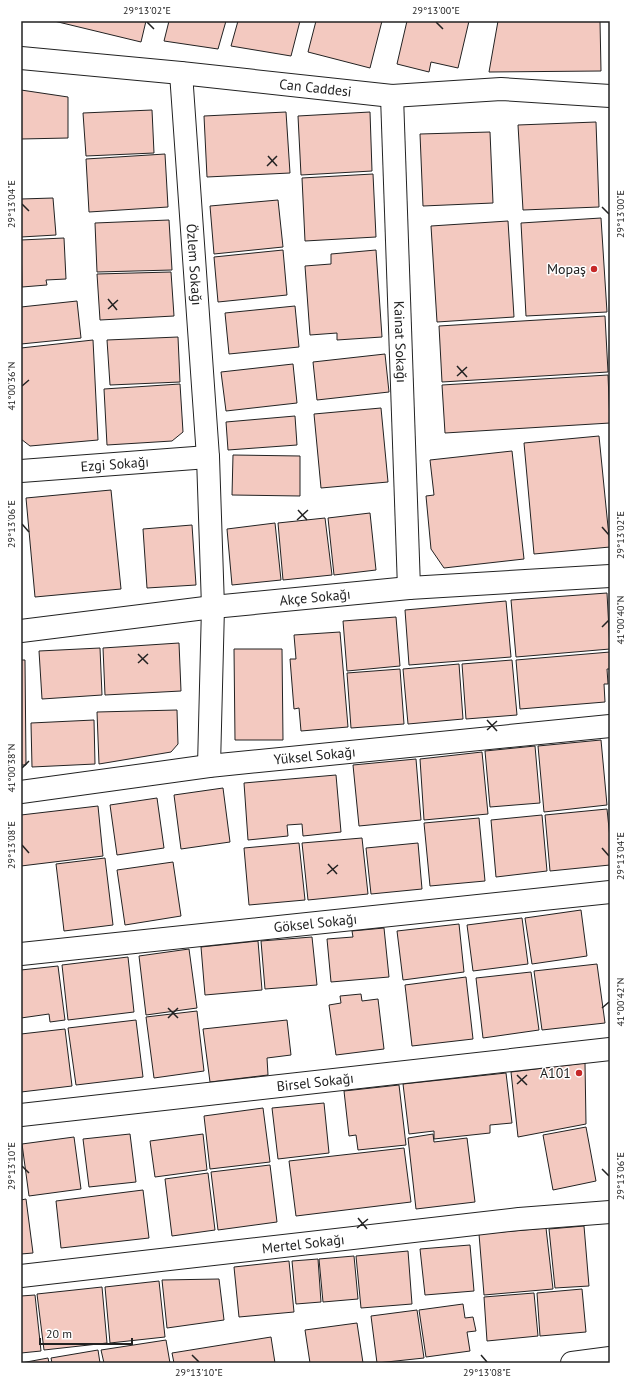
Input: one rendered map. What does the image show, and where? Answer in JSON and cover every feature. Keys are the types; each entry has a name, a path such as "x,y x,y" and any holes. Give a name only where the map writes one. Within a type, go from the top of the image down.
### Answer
{"street":[{"name":"Can Caddesi","path":"21,58 181,73 392,96 501,89 610,96"},
{"name":"Özlem Sokağı","path":"181,73 208,456 214,607 209,766"},
{"name":"Kainat Sokağı","path":"392,96 409,588"},
{"name":"Ezgi Sokağı","path":"21,471 208,456"},
{"name":"Akçe Sokağı","path":"21,631 214,607 409,588 610,576"},
{"name":"Yüksel Sokağı","path":"21,792 209,766 610,726"},
{"name":"Göksel Sokağı","path":"21,954 610,892"},
{"name":"Birsel Sokağı","path":"21,1115 610,1049"},
{"name":"Mertel Sokağı","path":"21,1276 519,1219 610,1212"},
{"path":"572,1363 610,1358"}],"building":[{"path":"54,21 146,21 141,42"},
{"path":"169,21 226,21 218,49 164,41"},
{"path":"238,21 300,21 291,56 231,46"},
{"path":"316,21 382,21 370,68 308,52"},
{"path":"407,21 469,21 458,68 431,62 429,72 397,64"},
{"path":"498,21 600,21 601,71 489,72"},
{"path":"21,90 68,97 68,138 21,139"},
{"path":"152,110 154,153 86,156 83,113"},
{"path":"286,112 290,173 207,177 204,116"},
{"path":"370,112 372,171 301,175 298,116"},
{"path":"596,122 599,207 523,210 518,125"},
{"path":"490,132 493,203 423,206 420,134"},
{"path":"165,154 168,207 89,212 86,159"},
{"path":"373,174 376,237 305,241 302,178"},
{"path":"53,198 56,235 21,237 21,199"},
{"path":"278,200 283,247 214,254 210,206"},
{"path":"601,218 607,312 526,316 521,223"},
{"path":"169,220 172,270 97,272 95,223"},
{"path":"508,221 514,317 437,322 431,226"},
{"path":"64,238 66,279 46,280 47,285 22,287 21,240"},
{"path":"283,250 287,295 218,302 214,257"},
{"path":"376,250 382,337 337,340 337,333 310,335 305,266 331,264 331,254"},
{"path":"171,272 174,316 100,320 97,274"},
{"path":"77,301 81,338 21,344 21,307"},
{"path":"295,306 299,347 229,354 225,313"},
{"path":"605,316 608,372 442,382 439,326"},
{"path":"178,337 180,382 110,385 107,340"},
{"path":"93,340 98,440 30,446 21,439 21,348"},
{"path":"385,354 389,392 317,400 313,362"},
{"path":"293,364 297,403 226,411 221,372"},
{"path":"608,375 610,423 445,433 442,385"},
{"path":"180,384 183,432 172,441 107,445 104,389"},
{"path":"381,408 388,482 321,488 314,414"},
{"path":"295,416 297,445 228,450 226,422"},
{"path":"599,436 610,547 534,554 524,443"},
{"path":"512,451 524,559 444,568 431,549 426,496 434,495 430,460"},
{"path":"233,455 300,456 300,496 232,495"},
{"path":"111,490 121,589 35,597 26,498"},
{"path":"370,513 376,570 334,575 328,518"},
{"path":"325,518 332,575 283,580 278,523"},
{"path":"275,523 281,580 232,585 227,529"},
{"path":"192,525 196,585 147,588 143,529"},
{"path":"607,593 610,649 516,657 511,600"},
{"path":"506,601 511,657 409,665 405,610"},
{"path":"396,617 400,666 347,671 343,621"},
{"path":"340,632 348,727 301,731 299,708 294,709 290,659 296,659 294,635"},
{"path":"179,643 181,691 105,695 103,648"},
{"path":"100,648 102,695 42,699 39,651"},
{"path":"234,649 282,649 283,740 235,740"},
{"path":"610,652 610,669 607,669 608,684 604,684 605,702 520,709 516,660"},
{"path":"21,660 25,660 26,765 21,765"},
{"path":"512,660 517,715 466,719 462,664"},
{"path":"459,664 463,719 408,724 403,669"},
{"path":"400,669 404,724 351,728 347,673"},
{"path":"177,710 178,744 171,752 99,764 97,712"},
{"path":"94,720 95,764 32,767 31,723"},
{"path":"601,740 607,805 544,812 538,746"},
{"path":"535,746 540,803 490,807 485,751"},
{"path":"482,752 488,814 424,820 420,759"},
{"path":"416,759 421,820 359,826 353,765"},
{"path":"336,775 341,832 303,836 302,824 287,825 288,836 248,840 244,783"},
{"path":"223,788 230,842 181,849 174,795"},
{"path":"157,798 164,848 117,855 110,805"},
{"path":"98,806 103,856 21,866 21,815"},
{"path":"607,809 610,838 610,865 550,871 545,815"},
{"path":"542,815 547,871 496,877 491,820"},
{"path":"479,818 485,881 430,886 424,823"},
{"path":"362,838 368,894 308,900 302,843"},
{"path":"299,843 305,900 249,905 244,848"},
{"path":"418,843 422,889 371,894 366,848"},
{"path":"105,858 113,925 64,931 56,864"},
{"path":"173,862 181,916 125,925 117,870"},
{"path":"581,910 587,956 532,964 525,918"},
{"path":"522,918 528,964 473,971 467,925"},
{"path":"459,924 464,972 403,980 397,931"},
{"path":"384,928 389,977 331,982 327,939 353,937 352,931"},
{"path":"312,937 317,985 265,989 261,941"},
{"path":"258,941 262,990 205,995 201,947"},
{"path":"189,949 197,1008 146,1015 139,956"},
{"path":"128,957 134,1012 68,1020 62,965"},
{"path":"597,964 605,1023 542,1030 534,971"},
{"path":"58,966 65,1020 50,1022 49,1014 21,1018 21,970"},
{"path":"531,972 539,1030 483,1038 476,978"},
{"path":"466,977 473,1039 412,1046 405,985"},
{"path":"361,994 362,1001 378,999 384,1049 336,1055 329,1005 341,1003 340,996"},
{"path":"197,1011 204,1071 154,1078 146,1017"},
{"path":"136,1020 143,1077 76,1085 68,1028"},
{"path":"287,1020 291,1055 267,1058 268,1075 210,1082 203,1029"},
{"path":"65,1029 72,1086 21,1092 21,1034"},
{"path":"585,1063 586,1124 518,1137 511,1072"},
{"path":"506,1073 512,1123 490,1125 490,1133 434,1139 434,1131 409,1134 403,1084"},
{"path":"399,1085 406,1145 358,1150 356,1135 349,1136 344,1091"},
{"path":"324,1103 329,1153 278,1159 272,1108"},
{"path":"263,1108 270,1162 210,1169 204,1116"},
{"path":"586,1127 596,1181 553,1190 543,1135"},
{"path":"130,1134 136,1182 89,1187 83,1139"},
{"path":"203,1134 207,1170 155,1177 150,1141"},
{"path":"433,1134 434,1142 467,1138 475,1202 416,1209 408,1138"},
{"path":"74,1137 81,1189 29,1196 22,1144"},
{"path":"404,1148 411,1202 296,1216 289,1161"},
{"path":"270,1165 277,1222 218,1230 211,1172"},
{"path":"208,1173 215,1230 172,1236 165,1179"},
{"path":"143,1190 149,1238 61,1248 56,1201"},
{"path":"26,1199 33,1253 21,1254 21,1200"},
{"path":"584,1226 589,1286 555,1288 549,1229"},
{"path":"546,1228 553,1289 484,1295 479,1234"},
{"path":"470,1245 474,1291 425,1295 420,1249"},
{"path":"408,1251 412,1304 361,1308 356,1256"},
{"path":"354,1256 358,1299 323,1302 319,1259"},
{"path":"318,1259 321,1302 296,1304 292,1261"},
{"path":"289,1261 294,1312 239,1317 234,1267"},
{"path":"219,1279 224,1320 167,1328 162,1280"},
{"path":"159,1281 165,1337 110,1343 105,1287"},
{"path":"102,1287 107,1343 44,1350 37,1294"},
{"path":"582,1289 586,1332 540,1336 537,1293"},
{"path":"534,1293 538,1336 487,1341 484,1297"},
{"path":"35,1295 41,1351 21,1353 21,1296"},
{"path":"463,1304 465,1318 473,1317 476,1331 467,1332 470,1351 426,1357 419,1310"},
{"path":"417,1310 424,1358 377,1363 371,1316"},
{"path":"357,1323 363,1363 310,1363 305,1330"},
{"path":"271,1337 275,1363 174,1363 172,1353"},
{"path":"166,1340 170,1363 104,1363 101,1350"},
{"path":"98,1350 100,1363 52,1363 51,1358"},
{"path":"48,1358 49,1363 21,1363"}],"place":[{"name":"Mopaş","path":"594,269"},
{"name":"A101","path":"579,1073"}]}
